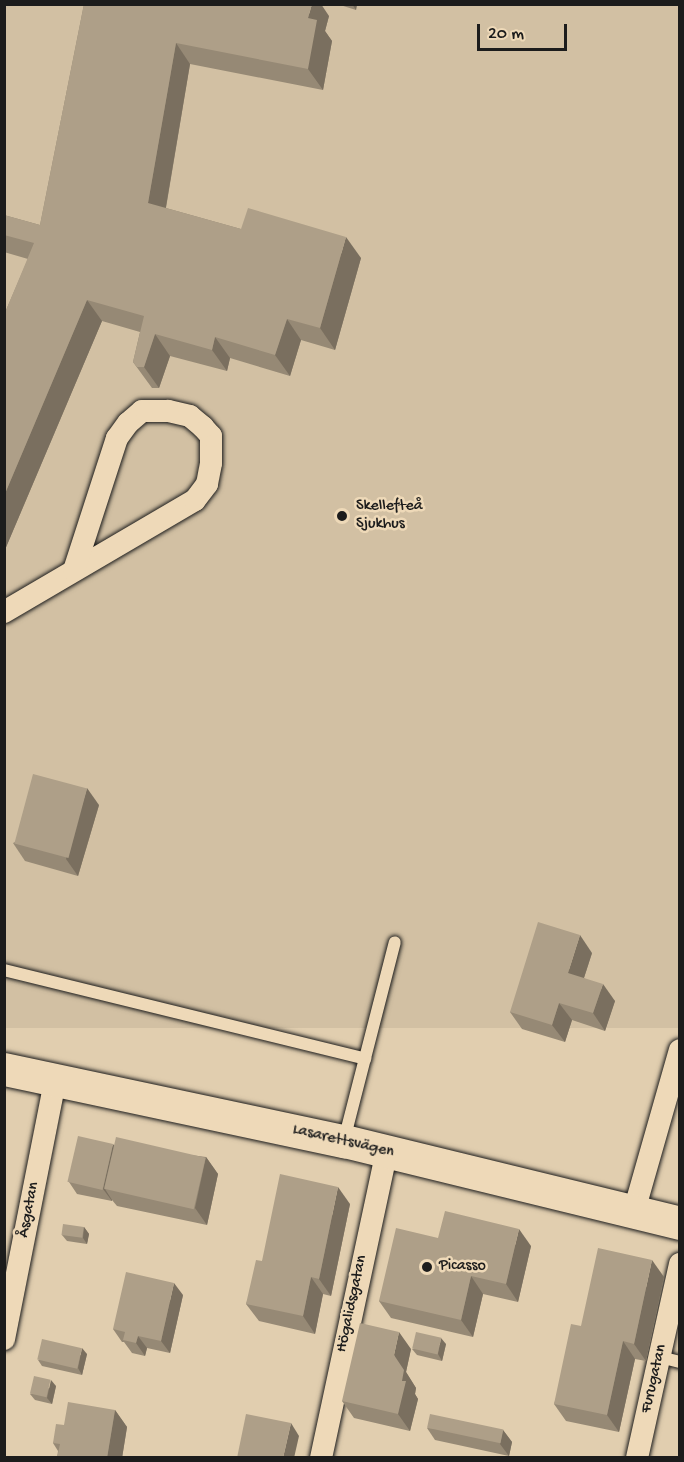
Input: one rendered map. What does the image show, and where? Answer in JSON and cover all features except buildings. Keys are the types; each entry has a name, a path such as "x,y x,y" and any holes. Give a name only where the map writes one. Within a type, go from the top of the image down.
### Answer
{"main road":[{"name":"Lasarettsvägen","path":"4,1070 344,1141 680,1223"}],"street":[{"path":"4,612 195,500 207,484 211,463 211,436 190,416 168,411 142,411 128,423 117,438 74,570"},
{"path":"634,1211 680,1050"},
{"name":"Åsgatan","path":"4,1339 55,1081"},
{"name":"Högalidsgatan","path":"321,1458 387,1151"},
{"name":"Furugatan","path":"637,1458 670,1360 680,1264"}],"lane":[{"path":"344,1141 395,942"},
{"path":"4,970 365,1059"}],"shaded area":[{"name":"Skellefteå Sjukhus","path":"5,5 679,5 679,1028 5,1028"}],"place":[{"name":"Skellefteå Sjukhus","path":"342,516"},
{"name":"Picasso","path":"427,1267"}]}
